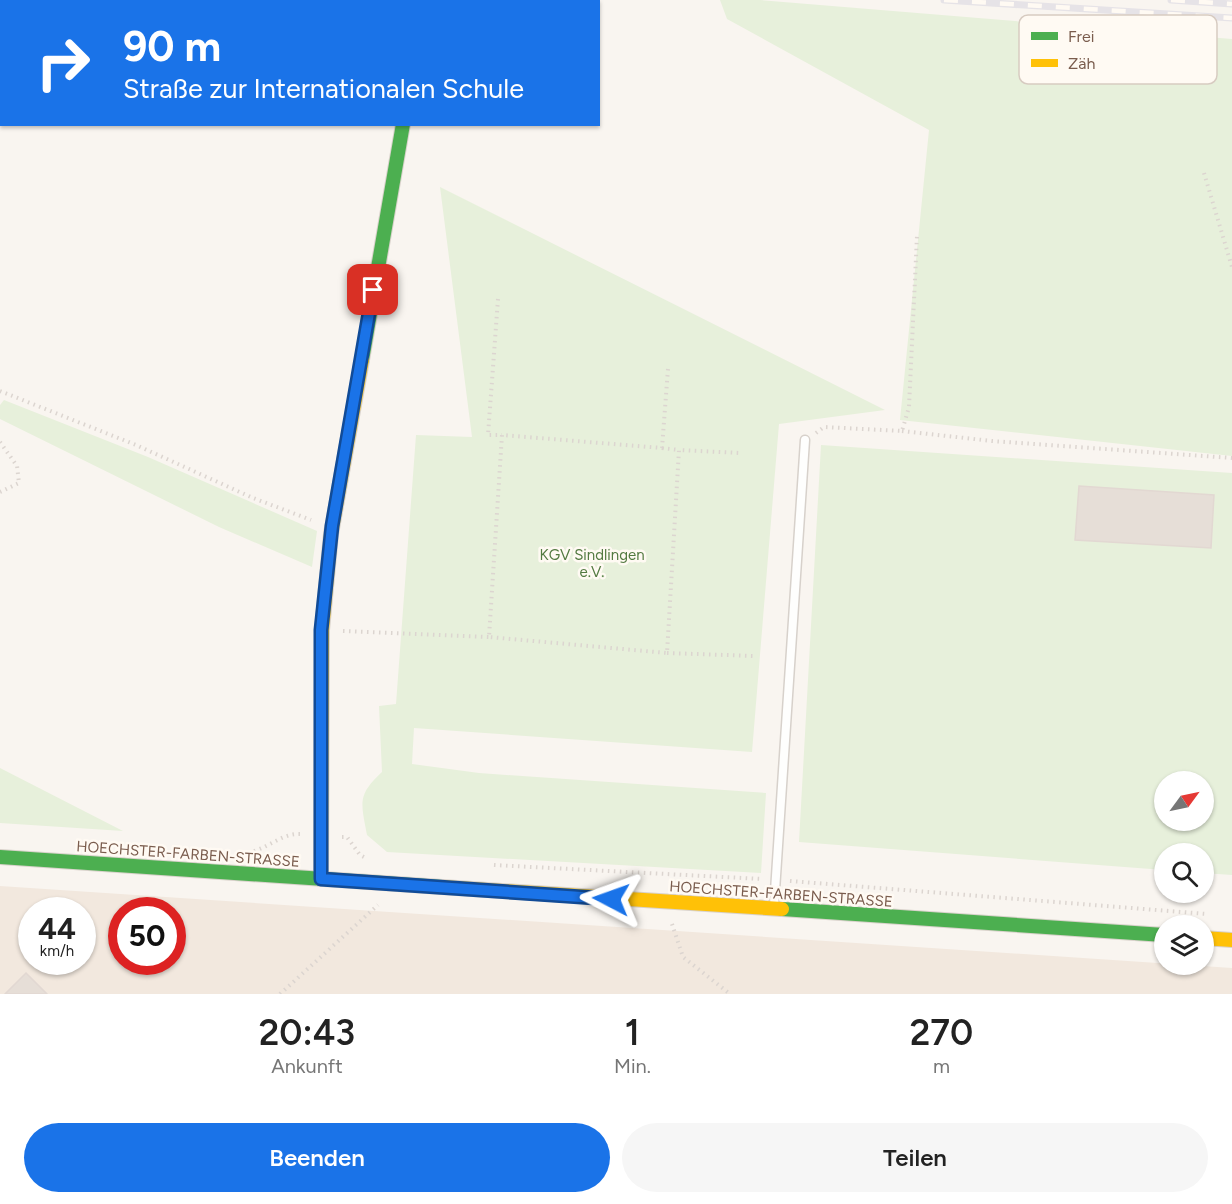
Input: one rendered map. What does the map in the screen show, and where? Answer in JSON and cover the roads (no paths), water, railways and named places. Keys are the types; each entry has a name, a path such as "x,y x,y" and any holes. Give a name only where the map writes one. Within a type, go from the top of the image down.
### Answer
{"main road":[{"path":"321,879 321,630 332,526 403,126"},
{"name":"HOECHSTER-FARBEN-STRASSE","path":"0,857 1154,934"},
{"path":"1214,939 1232,940"}],"lane":[{"path":"774,910 805,440"}],"railway":[{"path":"944,0 1184,15"},
{"path":"1171,0 1232,4"},
{"path":"1217,17 1232,18"}],"park label":[{"name":"KGV Sindlingen e.V.","path":"592,564"}]}
